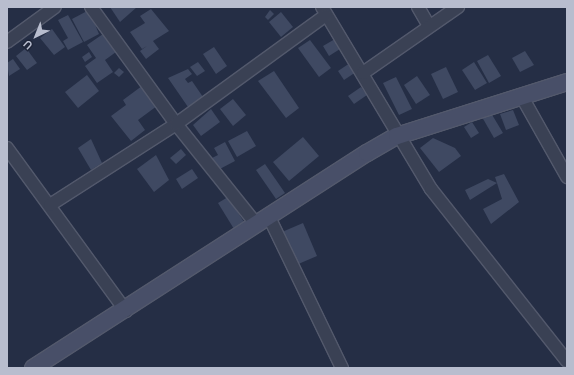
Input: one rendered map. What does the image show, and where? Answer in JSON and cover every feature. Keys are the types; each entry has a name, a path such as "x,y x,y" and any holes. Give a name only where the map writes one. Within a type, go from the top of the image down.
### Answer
{"street":[{"path":"7,42 55,7"},
{"path":"91,7 176,124 263,221 342,368"},
{"path":"418,7 429,26"},
{"path":"363,73 458,7"},
{"path":"50,205 176,124 324,11 363,73 397,136 431,189 567,361"},
{"path":"33,368 126,311 263,221 397,136 567,82"},
{"path":"522,97 567,177"},
{"path":"7,148 126,311"}],"building":[{"path":"110,7 137,7 120,22"},
{"path":"151,9 169,31 153,41 159,49 146,59 140,51 147,46 142,49 130,32 145,23 140,16"},
{"path":"89,10 99,34 84,42 72,19"},
{"path":"270,10 274,14 268,20 265,17"},
{"path":"281,12 293,27 281,37 269,22"},
{"path":"68,15 83,42 68,50 63,41 68,38 58,20"},
{"path":"52,29 65,47 54,55 40,38"},
{"path":"103,34 116,52 105,60 113,72 97,83 85,66 96,58 87,45"},
{"path":"335,39 340,49 329,56 323,46"},
{"path":"310,40 331,68 319,77 298,48"},
{"path":"214,47 227,66 216,74 203,54"},
{"path":"26,48 37,63 27,70 16,56"},
{"path":"525,51 534,65 520,72 512,58"},
{"path":"89,52 92,57 85,62 82,57"},
{"path":"488,55 501,76 489,83 477,61"},
{"path":"13,59 20,69 9,76 7,63"},
{"path":"198,62 205,71 197,76 190,67"},
{"path":"474,62 487,83 475,90 462,70"},
{"path":"350,63 356,72 344,80 338,71"},
{"path":"446,67 458,92 443,99 431,74"},
{"path":"119,68 124,72 119,77 114,73"},
{"path":"188,69 192,74 185,79 188,83 192,81 203,97 188,107 168,78"},
{"path":"274,71 299,108 286,118 258,81"},
{"path":"87,75 99,91 78,108 65,92"},
{"path":"417,76 430,95 416,104 404,85"},
{"path":"396,77 412,109 399,115 383,83"},
{"path":"146,83 161,103 138,120 145,130 131,141 111,116 126,105 123,100"},
{"path":"361,87 367,95 354,104 348,96"},
{"path":"233,99 246,115 233,126 220,109"},
{"path":"211,109 220,122 201,136 193,125"},
{"path":"513,110 519,125 506,130 500,114"},
{"path":"491,113 503,133 494,138 482,117"},
{"path":"472,122 479,133 471,138 464,127"},
{"path":"247,131 256,146 237,157 228,141"},
{"path":"303,137 319,156 289,181 273,162"},
{"path":"433,138 455,148 461,156 439,172 420,148"},
{"path":"91,139 102,163 91,170 78,148"},
{"path":"225,142 235,161 216,171 210,159 218,155 214,148"},
{"path":"181,149 186,155 176,164 170,158"},
{"path":"156,155 169,180 154,192 137,169"},
{"path":"265,164 285,193 276,199 256,170"},
{"path":"192,169 198,178 182,189 176,179"},
{"path":"504,174 519,202 491,224 483,209 502,199 495,177"},
{"path":"488,179 497,183 470,200 465,190"},
{"path":"228,197 244,222 234,229 218,203"},
{"path":"303,223 317,256 296,265 282,232"}]}
